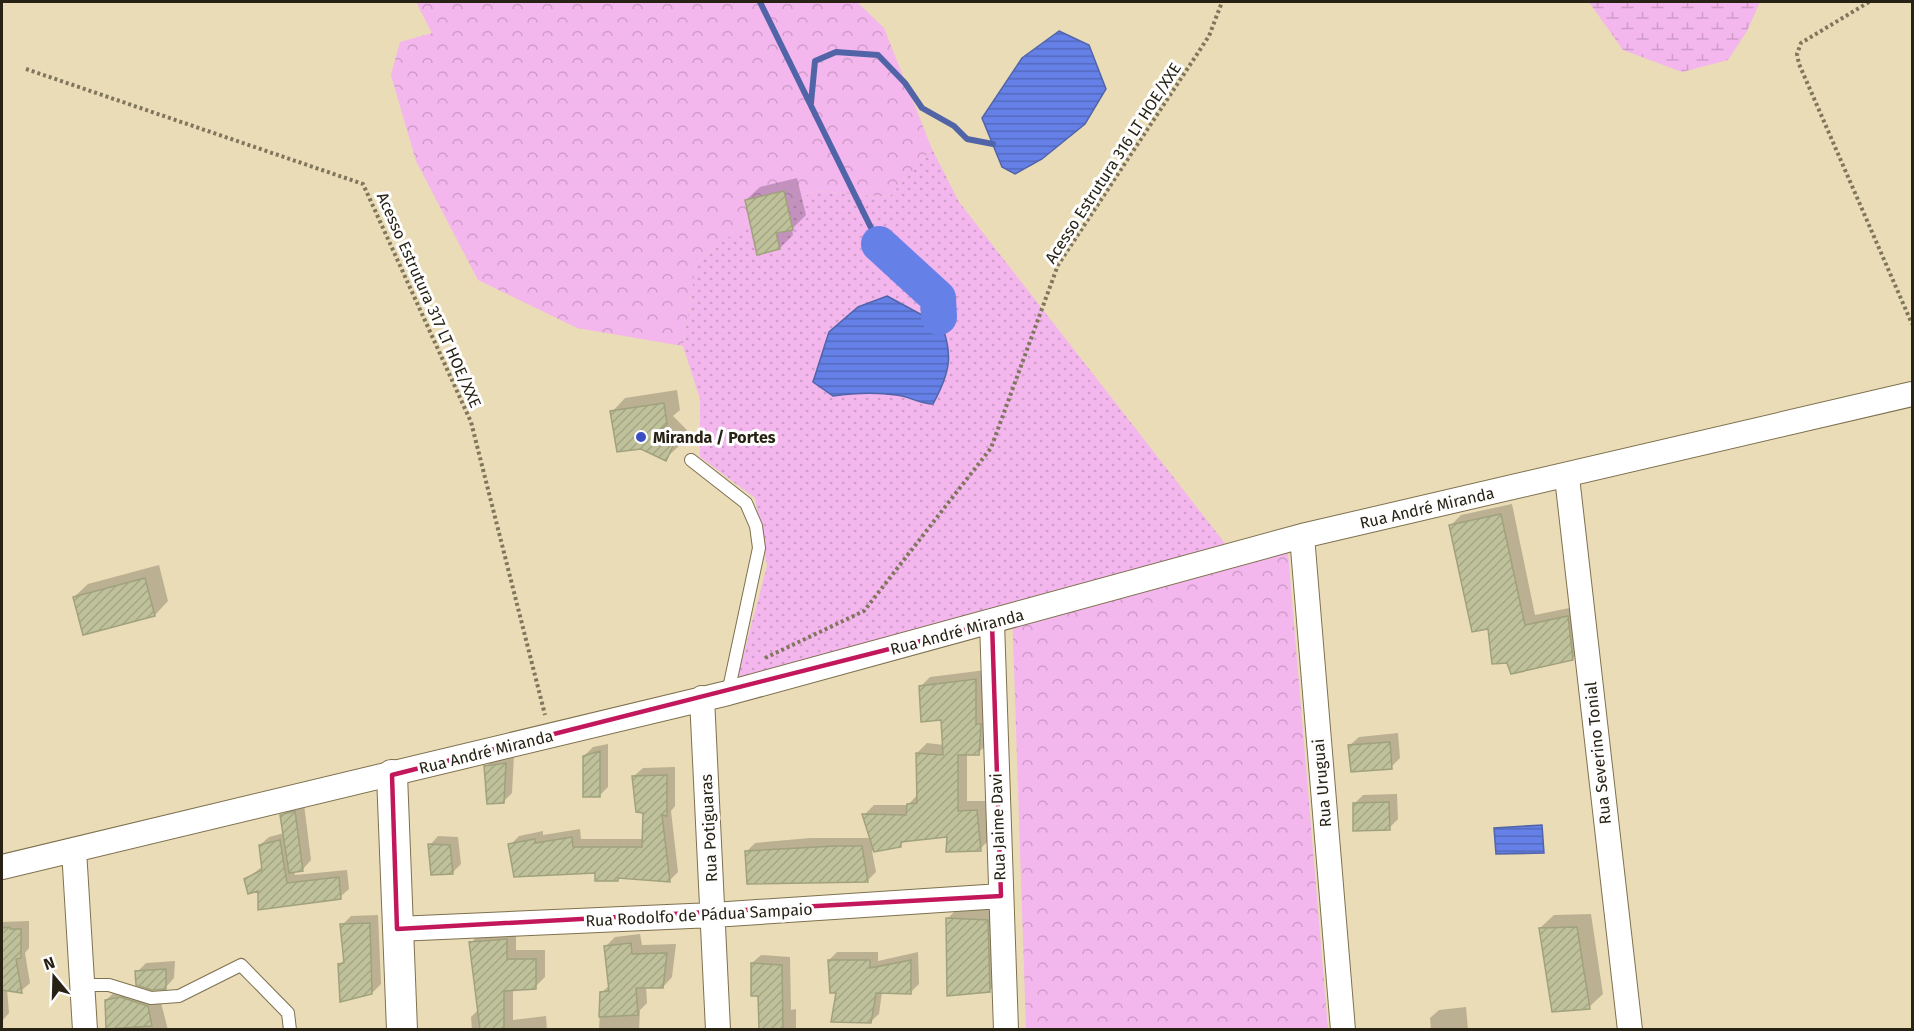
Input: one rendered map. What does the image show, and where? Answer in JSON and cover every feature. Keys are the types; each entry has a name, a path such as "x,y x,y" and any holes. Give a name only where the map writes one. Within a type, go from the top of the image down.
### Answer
{"street":[{"name":"Rua André Miranda","path":"2,867 392,775 702,698 730,684 992,623 1302,537 1567,477 1912,394"},
{"name":"Rua Severino Tonial","path":"1567,477 1629,1029"},
{"name":"Rua Uruguai","path":"1302,537 1343,1029"},
{"name":"Rua Jaime Davi","path":"992,623 1006,1029"},
{"name":"Rua Potiguaras","path":"702,698 718,1029"},
{"path":"392,775 402,1029"},
{"path":"74,850 85,1029"},
{"name":"Rua Rodolfo de Pádua Sampaio","path":"397,929 713,915 1000,896"}],"lane":[{"path":"691,460 746,503 756,526 759,548 730,684"},
{"path":"82,985 109,985 151,998 178,996 241,965 288,1013 290,1029"}],"path":[{"name":"Acesso Estrutura 316 LT HOE/XXE","path":"730,684 864,611 991,448 1058,265 1209,36 1222,2"},
{"path":"1869,2 1801,43 1797,54 1799,64 1912,324"},
{"name":"Acesso Estrutura 317 LT HOE/XXE","path":"26,69 363,184 471,422 550,736"}],"highlighted area":[{"path":"992,623 1001,896 397,929 392,775"}],"green space":[{"path":"416,2 857,2 884,28 932,149 889,197 816,191 749,221 696,263 683,346 577,328 478,280 416,161 391,75 400,42 432,33"},
{"path":"1589,2 1760,2 1747,31 1728,60 1682,72 1623,50"},
{"path":"932,149 959,202 1227,546 736,683 767,566 755,498 700,457 700,399 683,346 696,263 749,221 816,191 889,197"},
{"path":"1286,529 1328,1029 1026,1029 1012,608"}],"water":[{"path":"1059,31 1089,45 1106,89 1085,124 1042,159 1015,174 1002,167 982,118 1022,58"},
{"path":"887,296 935,322 939,318 947,342 948,362 944,382 933,404 888,394 864,393 833,396 813,382 829,332 858,307"},
{"path":"1542,825 1544,853 1496,854 1494,828"}],"building":[{"path":"784,191 793,230 776,233 780,249 757,255 745,200"},
{"name":"Miranda / Portes","path":"664,403 667,424 661,430 674,444 666,461 641,449 617,452 610,411"},
{"path":"1501,514 1525,625 1568,616 1573,660 1511,674 1507,663 1492,664 1488,629 1472,632 1449,525"},
{"path":"145,578 155,616 83,635 73,597"},
{"path":"976,679 976,724 981,724 979,755 958,755 958,811 977,810 981,851 946,852 947,837 901,842 901,847 874,852 862,814 906,815 907,804 917,803 916,753 943,755 941,720 921,722 919,686"},
{"path":"1390,742 1392,769 1351,772 1348,745"},
{"path":"600,751 600,797 583,797 583,756"},
{"path":"506,763 504,803 487,804 484,766"},
{"path":"667,775 667,816 662,815 670,882 618,878 618,881 595,881 595,873 514,877 508,844 535,839 535,843 572,837 573,847 642,847 643,813 636,812 632,776"},
{"path":"1389,802 1390,830 1353,831 1353,803"},
{"path":"295,811 303,871 289,873 280,815"},
{"path":"280,840 287,883 339,877 341,899 258,910 258,891 248,894 244,879 262,870 259,845"},
{"path":"428,844 450,845 453,874 431,875"},
{"path":"862,846 868,882 747,884 745,851"},
{"path":"946,918 988,920 990,992 947,996"},
{"path":"370,923 372,994 340,1002 338,964 344,963 340,924"},
{"path":"10,927 10,929 21,929 21,958 16,959 22,993 2,990 2,928"},
{"path":"1577,927 1590,1009 1552,1012 1539,928"},
{"path":"507,939 507,959 536,959 536,989 504,991 504,1029 480,1029 469,942"},
{"path":"631,943 632,954 667,953 663,988 636,988 638,1015 599,1017 600,992 609,991 604,946"},
{"path":"828,960 870,960 870,968 911,960 911,994 876,993 871,1023 831,1022 836,993 830,993"},
{"path":"751,963 782,965 783,1029 759,1029 758,996 751,996"},
{"path":"166,969 166,989 152,990 136,985 135,971"},
{"path":"120,997 148,1006 152,1026 106,1029 105,1000"}],"waterway":[{"path":"760,2 879,244"},
{"path":"811,103 815,61 836,52 878,55 905,83 922,108 954,126 967,139 993,144"},
{"path":"879,244 938,298 939,317"}],"place":[{"name":"Miranda / Portes","path":"641,437"}]}
